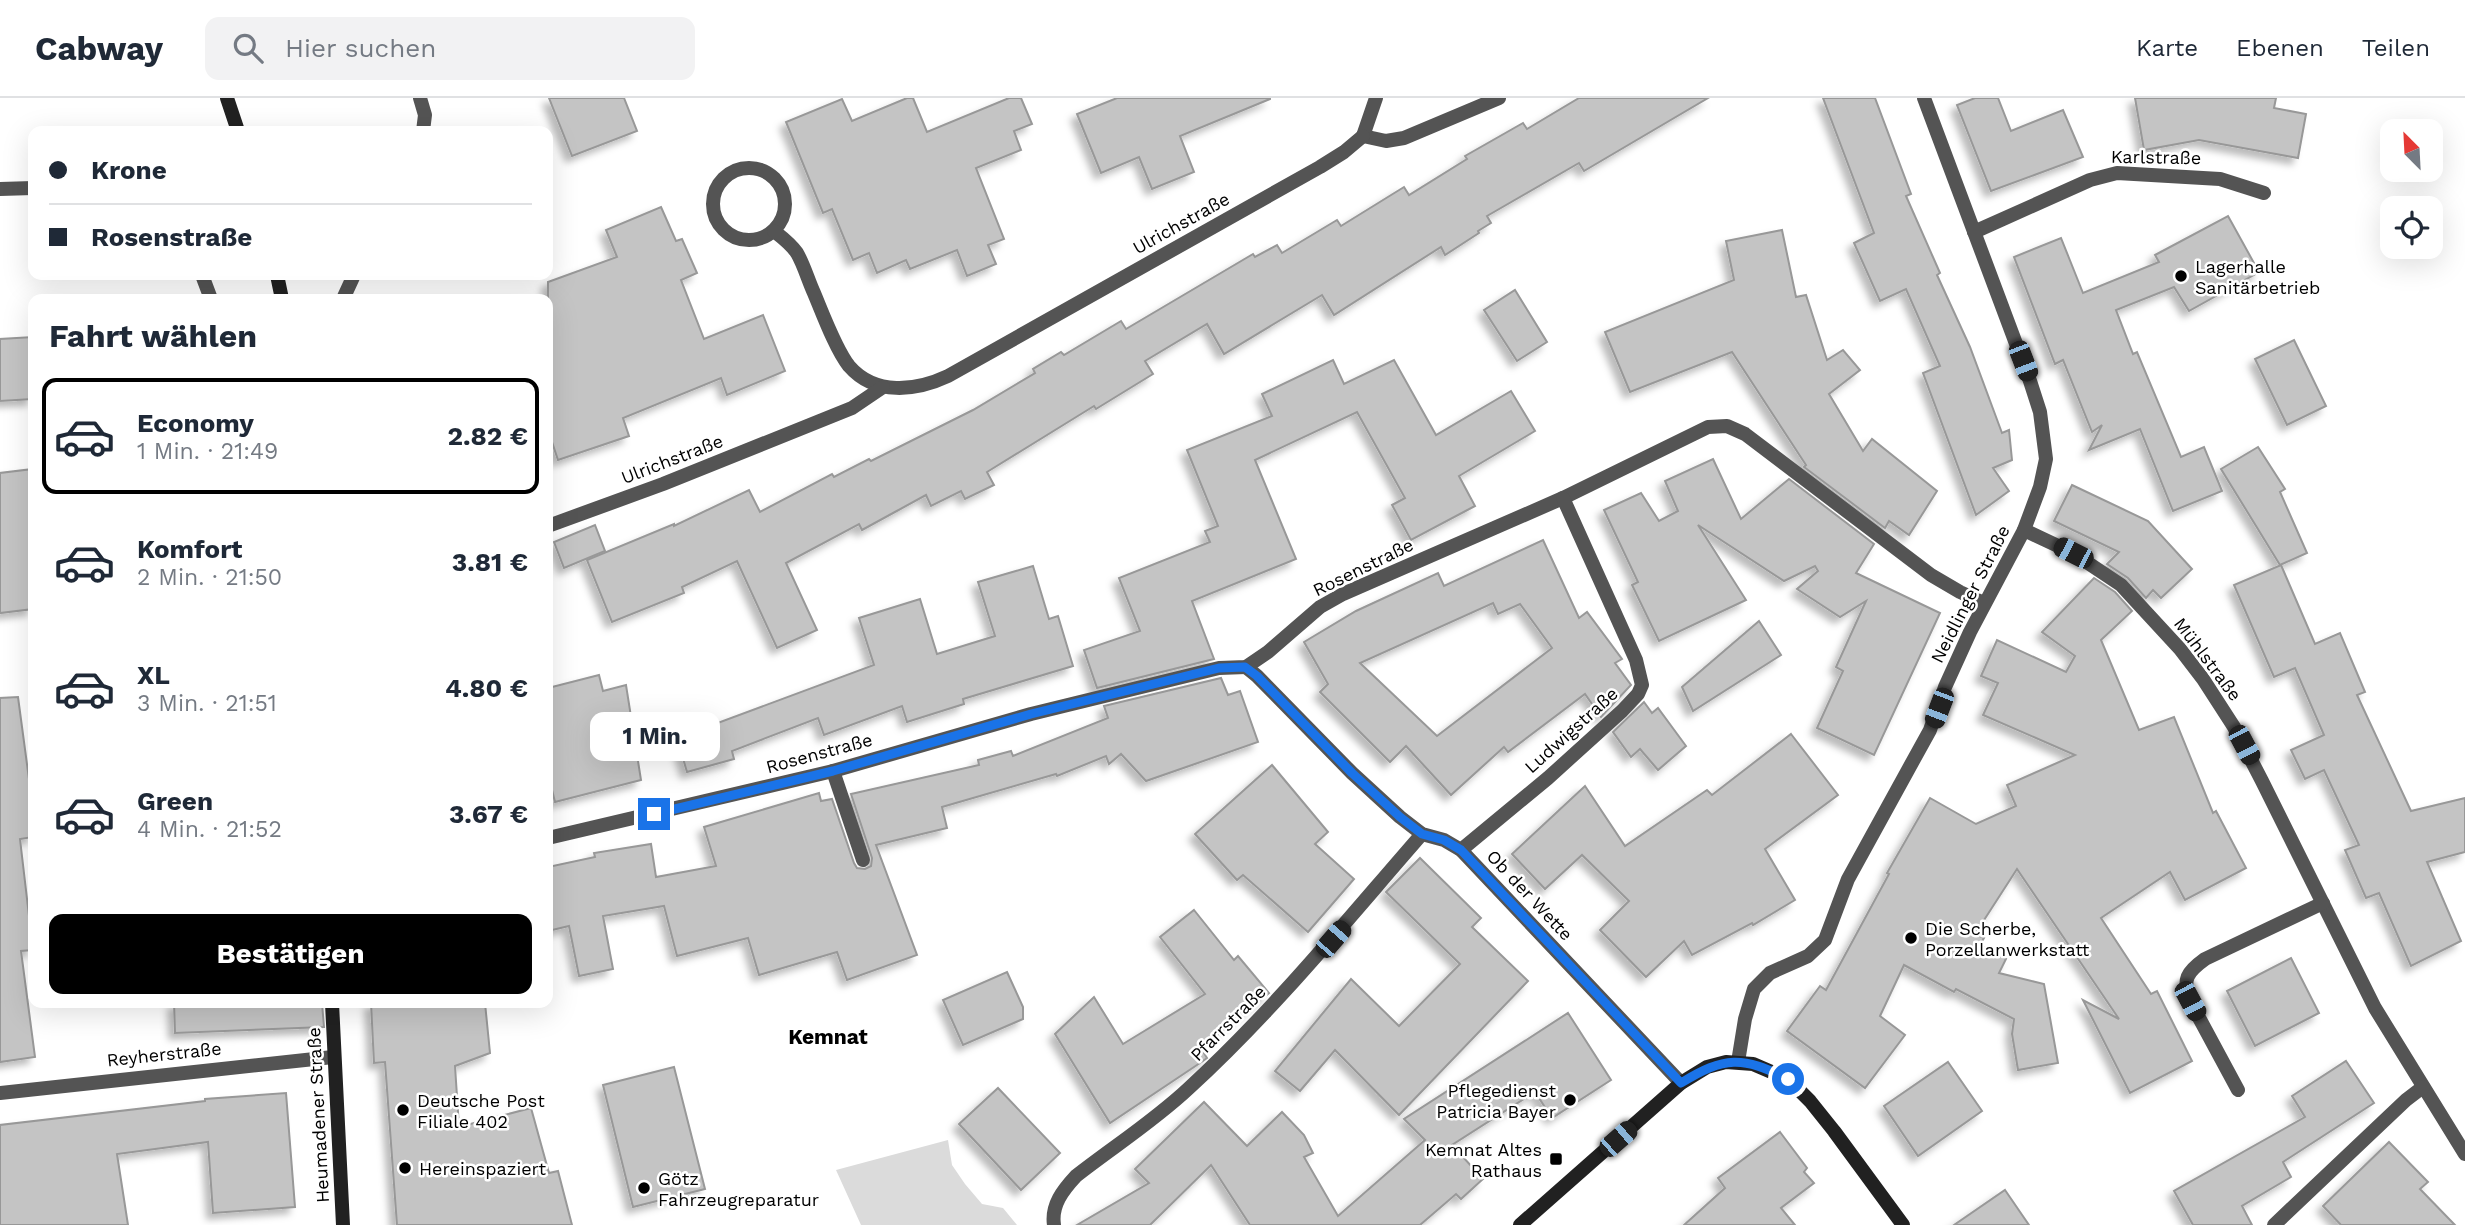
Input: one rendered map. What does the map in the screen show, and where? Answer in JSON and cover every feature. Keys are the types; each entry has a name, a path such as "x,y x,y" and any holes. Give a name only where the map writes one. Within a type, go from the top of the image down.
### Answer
{"main road":[{"path":"228,98 236,126"},
{"name":"Heumadener Straße","path":"332,1008 343,1225"},
{"path":"1520,1225 1681,1083 1707,1067 1738,1062 1768,1069 1788,1079 1834,1131 1903,1225"}],"street":[{"path":"420,98 425,115 424,126"},
{"path":"1376,98 1363,136 1386,141 1404,138 1499,98"},
{"name":"Neidlinger Straße","path":"1738,1062 1745,1019 1754,989 1770,973 1808,956 1825,940 1838,902 1863,848 1930,730 1944,687 1984,603 2024,530 2040,487 2046,459 2045,438 2030,381 1924,98"},
{"name":"Ulrichstraße","path":"553,524 663,484 852,408 883,387 910,389 930,385 1320,167 1363,136"},
{"path":"743,168 755,168 776,180 786,200 785,212 774,231 764,238 751,241 739,239 719,226 713,203 715,191 722,180 743,168"},
{"name":"Karlstraße","path":"1974,232 2090,180 2117,173 2220,179 2264,193"},
{"path":"0,189 28,188"},
{"path":"774,231 798,254 844,358 858,373 883,387"},
{"name":"Rosenstraße","path":"553,837 833,771 1090,699 1219,668 1245,667 1268,652 1334,598 1563,498 1708,427 1736,429 1931,575 1984,603"},
{"name":"Ludwigstraße","path":"1461,850 1548,778 1622,711 1638,694 1642,685 1636,660 1563,498"},
{"name":"Mühlstraße","path":"2024,530 2073,553 2121,585 2180,649 2214,694 2234,727 2375,1008 2465,1154"},
{"name":"Ob der Wette","path":"1245,667 1400,817 1422,834 1444,840 1461,850 1681,1083"},
{"path":"833,771 863,860"},
{"name":"Pfarrstraße","path":"1054,1225 1055,1207 1067,1185 1187,1091 1242,1038 1287,991 1422,834"},
{"path":"2238,1090 2190,1001 2186,989 2187,976 2205,959 2322,903"},
{"name":"Reyherstraße","path":"0,1093 333,1057"},
{"path":"2274,1225 2423,1087"}],"shaded area":[{"path":"948,1140 952,1165 965,1184 982,1204 1003,1208 1017,1225 861,1225 836,1170"}],"building":[{"path":"549,98 624,98 637,131 572,156"},
{"path":"907,98 913,98 927,132 1009,98 1021,98 1032,124 1014,131 1021,150 976,168 1004,239 988,245 996,264 967,276 957,250 910,269 906,260 877,273 869,253 853,260 832,209 823,213 786,122 842,99 852,121"},
{"path":"1117,98 1270,99 1180,136 1194,172 1152,189 1139,157 1101,173 1077,114"},
{"path":"1579,98 1708,98 1584,171 1579,163 1487,216 1491,223 1445,255 1441,247 1334,315 1322,295 1224,354 1207,324 1145,361 1153,374 1096,409 1094,406 987,472 994,485 965,499 961,491 931,506 926,495 862,530 859,524 786,563 817,630 777,648 737,561 682,587 684,593 612,622 587,560 674,526 749,490 760,512 832,474 834,477 869,459 871,461 973,410 1035,373 1033,369 1061,352 1064,355 1121,321 1126,329 1253,254 1255,257 1277,245 1282,253 1337,220 1341,226 1404,187 1409,195 1467,159 1465,156 1523,123 1527,129"},
{"path":"1823,98 1875,98 1911,194 1906,196 1940,273 1937,275 1970,347 2002,433 2009,430 2012,460 1993,468 2009,491 1976,515 1923,373 1940,366 1906,289 1880,301 1854,243 1874,233"},
{"path":"1975,98 1998,98 2011,131 2063,110 2083,157 1991,191 1957,105"},
{"path":"2135,98 2276,98 2274,108 2306,114 2298,158 2199,140 2144,150"},
{"path":"661,207 676,241 682,239 697,273 681,280 704,339 763,315 785,371 727,395 721,378 623,418 629,436 558,460 553,445 553,294 548,294 548,282 617,257 606,230"},
{"path":"2228,216 2259,272 2189,311 2174,287 2116,310 2133,354 2137,352 2181,457 2204,447 2222,491 2173,511 2140,429 2089,450 2102,425 2092,432 2063,360 2055,364 2014,257 2061,238 2083,293 2159,262 2155,255"},
{"path":"1782,230 1796,297 1806,295 1827,360 1843,350 1860,370 1829,394 1863,451 1872,439 1937,491 1909,535 1889,521 1885,528 1804,467 1806,465 1732,352 1630,392 1605,332 1734,280 1726,241"},
{"path":"1515,290 1547,342 1517,361 1484,310"},
{"path":"28,337 28,399 0,401 0,339"},
{"path":"2294,340 2326,406 2287,425 2255,359"},
{"path":"1333,360 1344,384 1394,360 1436,435 1511,391 1535,431 1459,476 1475,506 1411,540 1392,505 1405,498 1357,412 1255,460 1296,559 1192,601 1214,659 1097,688 1084,650 1140,631 1119,578 1210,542 1205,531 1218,526 1187,450 1272,416 1262,394"},
{"path":"2258,447 2285,489 2280,492 2307,553 2280,565 2221,469"},
{"path":"1713,459 1741,519 1789,479 1874,544 1856,573 1940,613 1874,755 1817,728 1843,671 1836,667 1866,601 1840,617 1797,589 1818,571 1815,566 1784,581 1698,525 1746,600 1659,641 1632,585 1638,582 1604,510 1641,493 1659,521 1678,511 1665,481"},
{"path":"28,470 28,610 0,613 0,473"},
{"path":"2072,485 2148,521 2192,569 2161,598 2153,590 2146,598 2128,578 2107,564 2119,552 2054,521"},
{"path":"595,525 605,551 564,568 554,542"},
{"path":"1543,540 1579,618 1587,612 1622,659 1615,663 1631,685 1601,717 1585,694 1508,752 1504,747 1451,795 1406,746 1390,762 1320,692 1328,684 1304,642 1356,611 1438,573 1444,586","holes":["1493,603 1498,614 1520,604 1552,648 1437,736 1360,663"]},
{"path":"2281,565 2315,644 2340,633 2365,692 2357,695 2411,811 2465,798 2465,852 2427,862 2461,941 2411,966 2379,893 2366,898 2345,850 2359,845 2324,770 2305,779 2291,750 2324,735 2295,668 2274,677 2234,585"},
{"path":"1033,566 1049,619 1058,616 1073,666 963,699 964,704 907,722 902,706 824,735 818,718 732,751 734,759 687,772 677,738 874,665 859,618 920,599 937,654 995,636 978,582"},
{"path":"2094,578 2115,592 2132,611 2101,640 2139,730 2174,717 2213,813 2216,811 2246,868 2185,900 2170,872 2101,918 2151,994 2157,991 2192,1061 2130,1093 2083,1000 2119,1019 2017,869 1975,934 1984,938 1980,945 2006,959 1999,973 2044,984 2058,1063 2018,1070 2012,1034 2014,1019 1956,989 1954,992 1904,965 1880,1016 1905,1035 1865,1088 1787,1031 1820,986 1826,990 1930,798 1976,824 2016,806 2007,785 2075,755 1983,715 1998,683 1981,676 1997,640 2066,672 2075,656 2042,632"},
{"path":"1759,621 1781,655 1693,711 1682,687"},
{"path":"599,675 603,691 626,685 641,780 555,802 553,687"},
{"path":"1221,678 1228,695 1240,691 1258,742 1146,781 1121,754 1109,764 1106,756 1057,776 1056,774 942,807 947,828 876,845 917,955 847,980 837,952 759,975 748,938 677,956 664,906 603,916 613,969 579,976 569,926 553,930 553,866 595,857 594,853 651,844 656,877 716,866 704,827 819,793 821,801 832,799 854,863 857,868 865,869 871,866 872,858 851,794 979,765 978,760 1011,751 1013,756 1108,718 1104,706"},
{"path":"18,697 28,772 28,838 20,839 28,907 28,950 21,951 35,1057 0,1062 0,698"},
{"path":"1644,702 1652,713 1658,708 1686,746 1658,770 1640,749 1631,757 1613,732"},
{"path":"1791,734 1838,795 1765,849 1795,900 1753,925 1752,923 1692,955 1684,941 1646,977 1600,930 1629,901 1582,855 1545,889 1512,854 1585,786 1625,846 1707,790 1712,795"},
{"path":"1272,765 1328,832 1315,844 1354,879 1308,932 1243,875 1237,880 1195,834"},
{"path":"1420,858 1481,918 1472,927 1528,981 1399,1115 1335,1050 1300,1091 1275,1071 1351,979 1399,1026 1460,964 1386,892"},
{"path":"1194,910 1234,960 1238,956 1269,993 1201,1048 1207,1058 1110,1123 1055,1034 1094,997 1123,1044 1205,994 1160,937"},
{"path":"2291,958 2319,1013 2255,1046 2227,991"},
{"path":"1007,972 1023,1007 1023,1019 963,1045 943,1000"},
{"path":"174,1008 322,1008 324,1027 175,1033"},
{"path":"371,1008 486,1008 490,1053 455,1066 459,1127 531,1108 549,1173 558,1171 572,1225 397,1225 385,1062 374,1063"},
{"path":"1568,1013 1611,1080 1552,1118 1535,1092 1452,1145 1483,1179 1461,1199 1456,1194 1420,1225 1250,1225 1211,1165 1150,1225 1077,1225 1149,1183 1135,1169 1204,1102 1247,1146 1282,1112 1304,1135 1313,1153 1304,1157 1338,1216 1425,1140 1404,1119"},
{"path":"2346,1061 2374,1103 2283,1162 2291,1177 2242,1206 2252,1225 2193,1225 2174,1191 2305,1117 2292,1096"},
{"path":"1948,1062 1982,1111 1918,1156 1884,1106"},
{"path":"674,1067 705,1189 633,1207 603,1085"},
{"path":"998,1088 1060,1153 1021,1190 959,1124"},
{"path":"286,1093 295,1207 213,1213 208,1142 117,1154 128,1225 0,1225 0,1125 205,1099"},
{"path":"1780,1132 1807,1168 1804,1172 1814,1183 1781,1208 1795,1225 1684,1225 1725,1188 1718,1178"},
{"path":"2389,1142 2428,1182 2420,1189 2455,1225 2341,1225 2323,1206"},
{"path":"2005,1190 2029,1225 1954,1225"}],"place":[{"name":"Lagerhalle Sanitärbetrieb","path":"2181,276"},
{"name":"Die Scherbe, Porzellanwerkstatt","path":"1911,938"},
{"name":"Pflegedienst Patricia Bayer","path":"1570,1100"},
{"name":"Deutsche Post Filiale 402","path":"403,1110"},
{"name":"Kemnat Altes Rathaus","path":"1556,1159"},
{"name":"Hereinspaziert","path":"405,1168"},
{"name":"Götz Fahrzeugreparatur","path":"644,1188"}],"district":[{"name":"Kemnat","path":"828,1036"}],"route":[{"path":"654,814 833,771 1090,699 1219,668 1245,667 1400,817 1422,834 1444,840 1461,850 1681,1083 1707,1067 1726,1062 1754,1064 1788,1079"}]}
